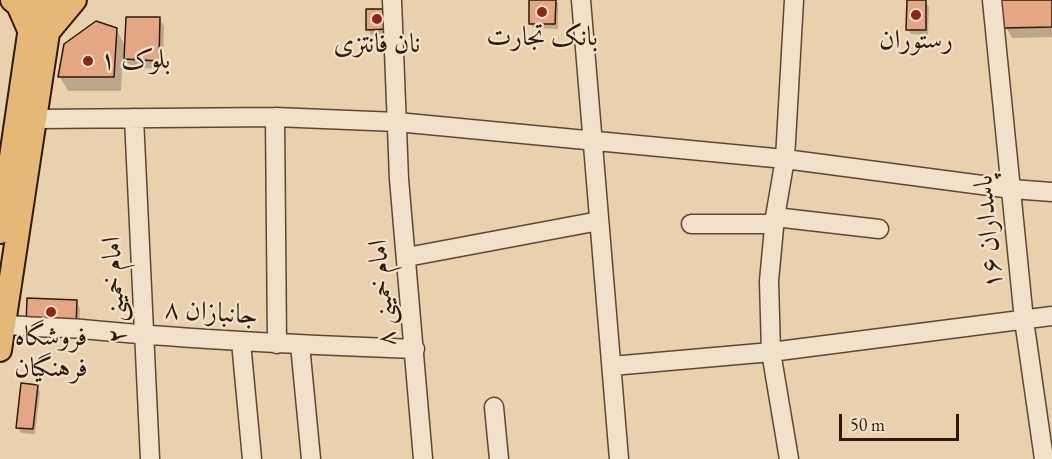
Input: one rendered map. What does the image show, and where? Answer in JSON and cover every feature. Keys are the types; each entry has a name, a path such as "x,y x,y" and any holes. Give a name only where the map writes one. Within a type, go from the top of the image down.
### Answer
{"main road":[{"path":"12,0 39,30"},
{"path":"33,0 39,30"},
{"path":"1,222 18,120 39,30 53,0"},
{"path":"39,30 75,0"},
{"path":"0,350 4,324 18,120"}],"street":[{"name":"امام خمینی ۸","path":"392,0 399,179 423,459"},
{"path":"581,0 619,459"},
{"path":"789,459 771,352 769,281 774,220 785,159 794,0"},
{"name":"پاسداران ۱۶","path":"992,0 1024,320 1044,459"},
{"path":"276,117 277,344"},
{"path":"18,120 276,117 397,122 785,159 1012,189 1052,192"},
{"name":"امام خمینی ۲","path":"134,118 150,459"},
{"path":"691,224 774,220 879,229"},
{"path":"406,257 599,221"},
{"path":"612,366 771,352 1052,316"},
{"name":"جانبازان ۸","path":"4,324 241,342 415,349"},
{"path":"241,342 252,459"},
{"path":"300,345 311,459"},
{"path":"494,407 499,459"}],"building":[{"name":"بانک تجارت","path":"529,0 556,0 555,24 529,24"},
{"name":"رستوران","path":"907,0 926,0 926,30 906,30"},
{"path":"1001,0 1052,0 1052,27 1004,28"},
{"name":"نان فانتزی","path":"366,9 387,9 388,29 366,30"},
{"path":"126,17 160,17 159,61 124,59"},
{"name":"بلوک ۱","path":"96,21 117,28 114,77 58,77 64,44"},
{"name":"فروشگاه فرهنگیان","path":"27,298 77,300 76,327 26,325"},
{"path":"21,383 38,385 33,429 16,428"}],"place":[{"name":"بانک تجارت","path":"542,12"},
{"name":"رستوران","path":"916,15"},
{"name":"نان فانتزی","path":"377,19"},
{"name":"بلوک ۱","path":"88,61"},
{"name":"فروشگاه فرهنگیان","path":"51,312"}]}
